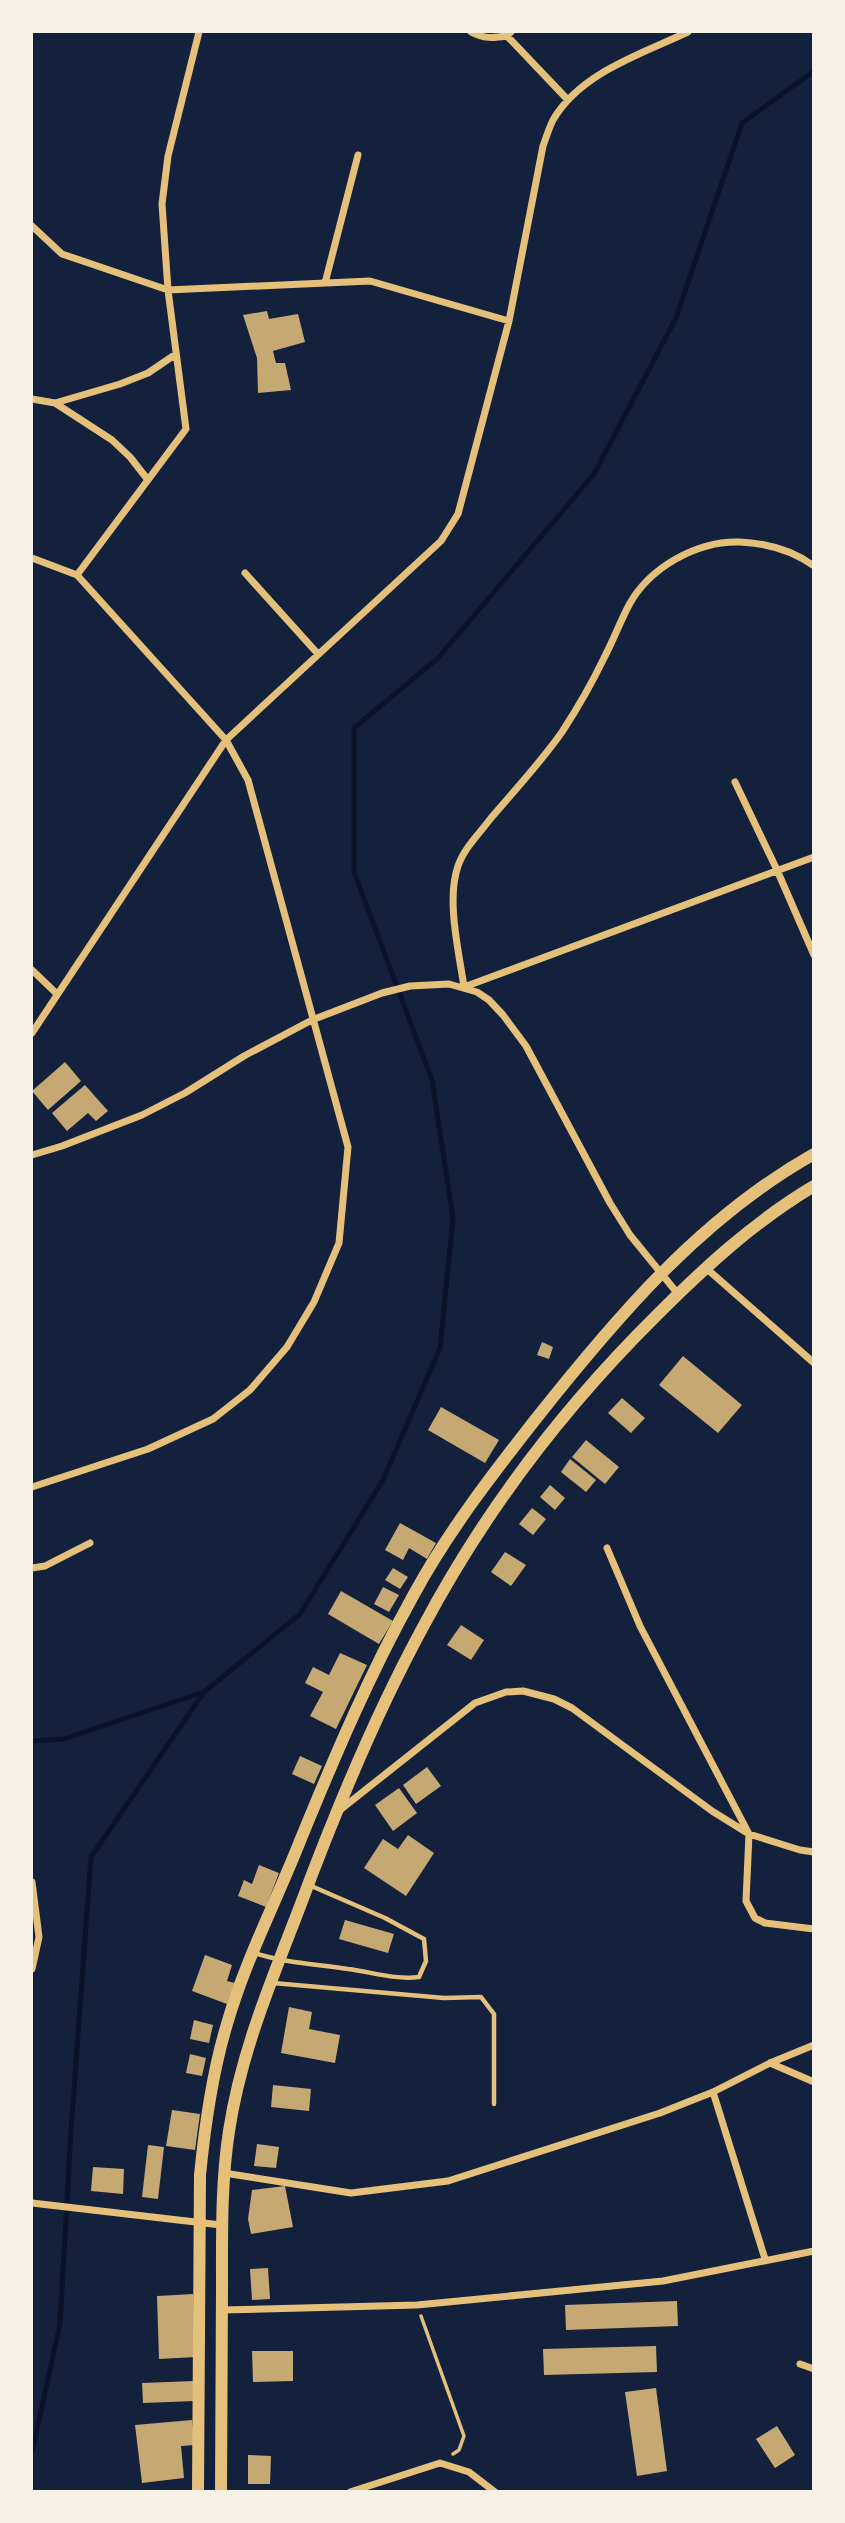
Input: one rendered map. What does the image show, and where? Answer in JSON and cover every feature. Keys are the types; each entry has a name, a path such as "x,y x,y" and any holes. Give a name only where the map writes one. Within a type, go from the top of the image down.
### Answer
{"main road":[{"path":"198,2491 200,2175 205,2123 216,2063 228,2020 321,1786 385,1648 414,1594 488,1480 611,1326 660,1273 734,1207 814,1154"},
{"path":"220,2491 221,2225 224,2173 238,2081 250,2035 334,1815 423,1626 460,1563 549,1436 628,1343 678,1294 752,1227 814,1186"}],"street":[{"path":"76,575 186,429 168,290 162,204 168,156 199,32"},
{"path":"471,32 481,37 509,34 568,100"},
{"path":"32,1033 226,740 441,541 458,514 509,321 543,146 553,121 568,100 588,82 688,32"},
{"path":"325,283 358,155"},
{"path":"32,226 62,254 168,290 370,281 509,321"},
{"path":"32,399 55,402 136,378 176,354"},
{"path":"55,402 113,440 148,480"},
{"path":"464,987 453,888 458,865 471,844 562,732 597,672 629,604 645,584 663,567 681,556 707,546 732,542 757,543 785,550 814,566"},
{"path":"32,558 76,575 226,740 248,780 348,1147 340,1243 314,1302 287,1347 250,1390 213,1419 148,1449 32,1487"},
{"path":"246,573 318,654"},
{"path":"735,782 814,955"},
{"path":"464,987 814,858"},
{"path":"32,970 57,994"},
{"path":"32,1155 142,1115 312,1020 410,986 436,984 464,987 489,1000 526,1046 610,1203 678,1294"},
{"path":"706,1268 814,1363"},
{"path":"32,1568 45,1566 90,1543"},
{"path":"607,1548 640,1626 749,1834 746,1901 755,1918 765,1923 814,1929"},
{"path":"334,1815 475,1703 506,1692 523,1691 554,1699 572,1708 712,1811 749,1834 814,1852"},
{"path":"32,1882 38,1937 32,1969"},
{"path":"224,2173 351,2193 448,2181 660,2113 713,2092 770,2063 814,2045"},
{"path":"770,2063 814,2082"},
{"path":"713,2092 765,2259"},
{"path":"32,2203 221,2225"},
{"path":"222,2310 417,2305 663,2281 814,2251"},
{"path":"800,2364 814,2368"},
{"path":"352,2491 440,2463 470,2472 495,2491"}],"lane":[{"path":"254,1952 278,1961 348,1969 402,1979 419,1977 425,1961 424,1939 385,1918 308,1885"},
{"path":"269,1983 444,1998 481,1997 494,2014 494,2104"}],"path":[{"path":"417,2305 464,2436 459,2450 440,2463"}],"building":[{"path":"267,311 269,319 298,314 305,342 273,351 276,363 285,363 291,390 258,393 257,358 243,315"},
{"path":"65,1062 81,1081 48,1110 32,1091"},
{"path":"85,1085 108,1111 96,1121 88,1113 67,1131 52,1113"},
{"path":"542,1342 553,1347 549,1359 537,1355"},
{"path":"683,1356 742,1405 718,1433 659,1385"},
{"path":"622,1398 645,1418 631,1433 608,1413"},
{"path":"441,1407 499,1440 485,1463 428,1430"},
{"path":"586,1440 619,1467 605,1484 572,1457"},
{"path":"570,1459 596,1480 586,1492 561,1472"},
{"path":"550,1485 565,1498 555,1510 540,1497"},
{"path":"532,1508 546,1519 533,1535 519,1524"},
{"path":"400,1523 436,1543 427,1559 409,1548 403,1560 385,1550"},
{"path":"505,1552 526,1565 511,1586 491,1572"},
{"path":"393,1568 408,1577 400,1589 385,1580"},
{"path":"383,1587 399,1595 389,1612 374,1604"},
{"path":"341,1591 393,1621 379,1644 328,1614"},
{"path":"461,1625 484,1640 471,1660 447,1645"},
{"path":"340,1653 367,1665 336,1729 310,1716 323,1692 305,1683 313,1667 329,1675"},
{"path":"300,1756 322,1766 314,1784 292,1774"},
{"path":"427,1767 441,1786 416,1804 403,1785"},
{"path":"399,1788 417,1813 393,1831 375,1805"},
{"path":"408,1835 434,1853 406,1896 364,1868 383,1839 398,1849"},
{"path":"259,1865 279,1873 266,1907 238,1896 244,1880 252,1884"},
{"path":"345,1920 394,1934 388,1953 339,1939"},
{"path":"205,1955 232,1965 227,1981 235,1983 227,2004 192,1991"},
{"path":"289,2007 312,2012 309,2029 340,2035 335,2063 281,2053"},
{"path":"194,2020 213,2025 209,2043 190,2039"},
{"path":"190,2054 206,2058 202,2076 186,2073"},
{"path":"273,2085 311,2089 309,2111 271,2107"},
{"path":"172,2110 200,2114 195,2150 166,2146"},
{"path":"257,2144 279,2147 276,2168 254,2166"},
{"path":"148,2145 164,2147 158,2199 142,2197"},
{"path":"93,2167 124,2169 123,2194 91,2191"},
{"path":"285,2186 293,2227 251,2234 248,2219 252,2190"},
{"path":"268,2268 270,2299 252,2300 250,2269"},
{"path":"193,2294 195,2357 159,2359 157,2296"},
{"path":"677,2301 678,2326 566,2330 565,2305"},
{"path":"656,2346 657,2372 544,2375 543,2349"},
{"path":"252,2351 293,2351 293,2381 253,2382"},
{"path":"194,2381 195,2401 143,2403 142,2383"},
{"path":"656,2388 667,2471 637,2476 625,2392"},
{"path":"192,2420 195,2445 181,2446 184,2478 142,2483 135,2425"},
{"path":"777,2426 795,2455 775,2468 756,2439"},
{"path":"248,2455 271,2456 270,2484 248,2484"}],"waterway":[{"path":"32,2452 60,2324 91,1857 204,1692 300,1614 383,1480 440,1348 453,1218 432,1080 354,872 354,728 438,658 594,474 676,318 742,123 814,71"},
{"path":"32,1741 64,1739 204,1692"}]}
